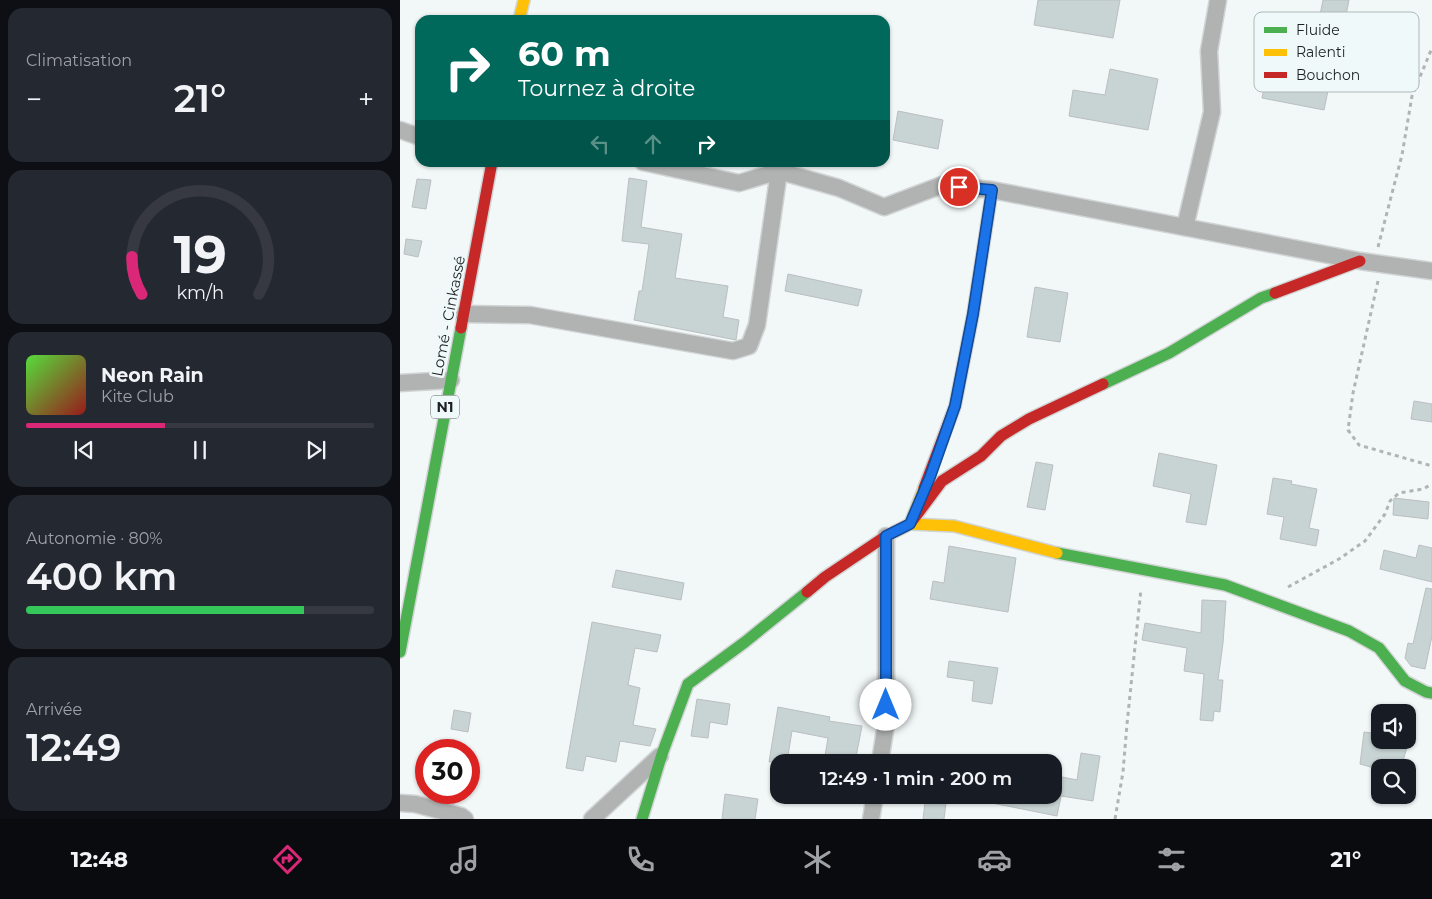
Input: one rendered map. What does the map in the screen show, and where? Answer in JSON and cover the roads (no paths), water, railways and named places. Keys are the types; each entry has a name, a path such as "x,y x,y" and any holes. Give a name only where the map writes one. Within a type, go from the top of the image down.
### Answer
{"main road":[{"name":"Lomé - Cinkassé","path":"400,652 491,167"},
{"path":"910,524 930,477 955,406 973,314 992,190"},
{"path":"642,819 662,754 688,684 745,642 825,577 886,536 910,524 942,481 981,456 1001,436 1029,419 1169,353 1261,298 1372,263"},
{"path":"910,524 954,526 1047,551 1226,586 1349,631 1379,648 1405,681 1432,693"}],"street":[{"path":"1185,227 1212,112 1209,51 1218,0"},
{"path":"400,130 415,135"},
{"path":"665,167 738,184 779,171 839,188 884,207 942,185 992,190 1372,263 1432,271"},
{"path":"463,314 530,315 733,351 749,346 757,325 779,171"},
{"path":"400,383 451,380"},
{"path":"881,754 886,724 886,536"},
{"path":"592,819 662,754"},
{"path":"400,803 415,804 461,816 465,819"},
{"path":"871,819 874,804"}]}
